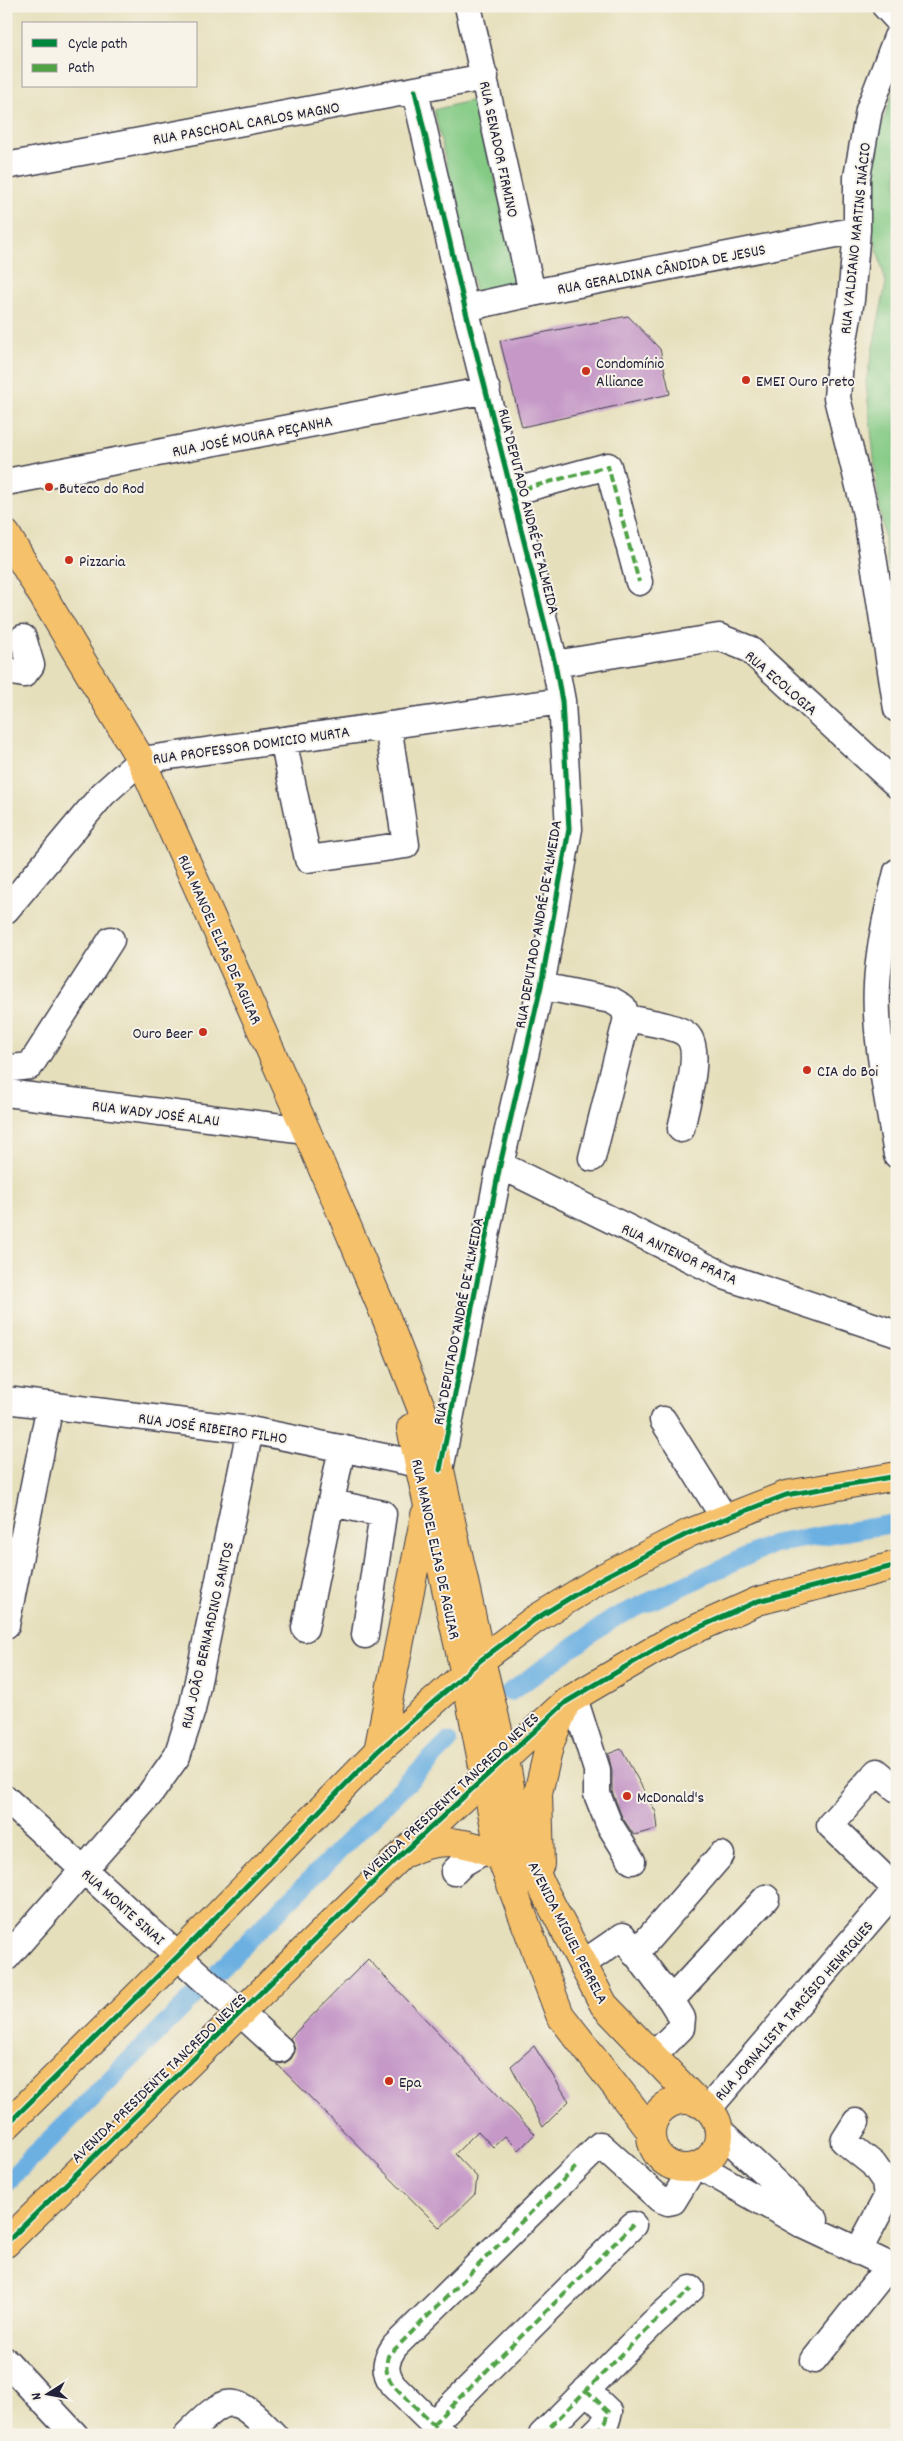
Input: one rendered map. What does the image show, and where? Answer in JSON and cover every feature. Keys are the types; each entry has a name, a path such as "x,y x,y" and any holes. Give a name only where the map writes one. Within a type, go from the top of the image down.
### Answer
{"main road":[{"name":"RUA MANOEL ELIAS DE AGUIAR","path":"6,534 17,564 141,760 306,1130 387,1320 429,1428 430,1467 427,1503 473,1667 505,1759"},
{"name":"RUA MANOEL ELIAS DE AGUIAR","path":"430,1467 469,1606 473,1667 486,1778"},
{"path":"6,2126 183,1959 378,1751 473,1667 534,1620 604,1577 689,1533 786,1495 897,1476"},
{"path":"378,1751 427,1503"},
{"name":"AVENIDA PRESIDENTE TANCREDO NEVES","path":"6,2243 232,2006 400,1856 570,1700 671,1640 758,1601 897,1565"},
{"path":"469,1606 481,1626 490,1634 499,1638 510,1638"},
{"path":"541,1885 538,1793 550,1743 570,1700"},
{"name":"AVENIDA MIGUEL PERRELA","path":"505,1759 516,1820 541,1885 604,2005 708,2113"},
{"name":"AVENIDA MIGUEL PERRELA","path":"486,1778 494,1854 560,2014 650,2130"},
{"path":"400,1856 416,1848 451,1841 469,1844 494,1854"},
{"path":"560,2014 584,2018 594,2015 604,2005"},
{"path":"688,2100 708,2113 718,2140 715,2150 708,2160 696,2167 676,2167 662,2160 655,2151 650,2130 659,2111 668,2104 688,2100"}],"street":[{"name":"RUA SENADOR FIRMINO","path":"468,6 532,293"},
{"path":"885,6 897,19"},
{"name":"RUA VALDIANO MARTINS INÁCIO","path":"897,37 869,110 857,177 857,230 851,300 840,362 837,398 867,518 897,709"},
{"name":"RUA PASCHOAL CARLOS MAGNO","path":"6,166 485,77"},
{"name":"RUA DEPUTADO ANDRÉ DE ALMEIDA","path":"415,91 465,308 555,664 562,701 569,829 541,986 430,1467"},
{"name":"RUA GERALDINA CÂNDIDA DE JESUS","path":"465,308 532,293 857,230"},
{"name":"RUA JOSÉ MOURA PEÇANHA","path":"10,484 487,390"},
{"path":"512,492 608,466 639,582"},
{"name":"RUA ECOLOGIA","path":"555,664 719,637 749,649 897,786"},
{"path":"6,672 24,674 30,665 23,638"},
{"name":"RUA PROFESSOR DOMICIO MURTA","path":"6,910 103,794 141,760 562,701"},
{"path":"283,740 308,859 406,845 388,725"},
{"path":"897,872 881,942 877,986 878,1025 897,1155"},
{"path":"6,1066 12,1068 30,1066 111,940"},
{"path":"541,986 611,1000 624,1007 627,1018 592,1158"},
{"path":"627,1018 677,1030 687,1035 692,1045 694,1058 681,1129"},
{"name":"RUA WADY JOSÉ ALAU","path":"6,1093 306,1130"},
{"name":"RUA ANTENOR PRATA","path":"500,1165 727,1277 897,1334"},
{"name":"RUA JOSÉ RIBEIRO FILHO","path":"6,1400 250,1430 430,1467"},
{"path":"6,1625 50,1405"},
{"path":"663,1420 725,1519"},
{"name":"RUA JOÃO BERNARDINO SANTOS","path":"6,1958 150,1794 177,1756 192,1710 250,1430"},
{"path":"305,1628 342,1448"},
{"path":"332,1503 383,1514 365,1635"},
{"path":"570,1700 597,1770 597,1794 609,1824 632,1861"},
{"path":"896,1888 830,1825 877,1772 897,1789"},
{"name":"RUA MONTE SINAI","path":"6,1799 278,2047"},
{"path":"454,1872 463,1863 494,1854"},
{"path":"635,1954 721,1855"},
{"name":"RUA JORNALISTA TARCÍSIO HENRIQUES","path":"708,2113 896,1888"},
{"path":"671,2000 766,1898"},
{"path":"582,1964 622,1936 671,2000 682,2018 681,2028 653,2056"},
{"name":"AVENIDA MIGUEL PERRELA","path":"708,2113 849,2248"},
{"path":"849,2248 887,2196 885,2181 873,2164 844,2141 856,2122"},
{"path":"633,2225 438,2429 393,2385 387,2376 385,2366 388,2356 600,2145 660,2199 668,2202 672,2201 696,2167"},
{"name":"AVENIDA MIGUEL PERRELA","path":"696,2167 849,2248 893,2268"},
{"path":"814,2360 893,2268"},
{"path":"542,2435 691,2288"},
{"path":"6,2361 75,2435"},
{"path":"586,2390 609,2412 606,2422 593,2435"},
{"path":"187,2435 218,2405 231,2403 245,2407 274,2435"}],"green space":[{"path":"897,82 897,623 878,496 866,382 886,283 860,185"},
{"path":"477,99 520,289 477,299 434,110"}],"building":[{"name":"Condomínio Alliance","path":"628,316 660,349 670,394 522,427 500,341"},
{"name":"McDonald's","path":"621,1749 656,1812 658,1829 634,1835 622,1817 612,1791 612,1770 608,1754"},
{"name":"Epa","path":"368,1959 535,2134 519,2150 505,2136 493,2147 478,2131 455,2154 477,2177 475,2194 440,2228 277,2064 285,2063 291,2059 295,2052 290,2038"},
{"path":"534,2046 569,2101 543,2127 511,2066"}],"waterway":[{"path":"510,1692 614,1618 773,1544 897,1523"},
{"path":"219,1970 448,1742"},
{"path":"6,2183 197,1993"}],"marked path":[{"path":"512,492 608,466 639,582"},
{"path":"444,2435 393,2385 387,2371 388,2356 577,2166"},
{"path":"433,2424 633,2225"},
{"path":"542,2435 653,2323 691,2289"},
{"path":"586,2390 609,2412 606,2422 593,2435"}],"cycle path":[{"path":"415,91 465,308 555,664 562,701 569,829 541,986 500,1165 440,1470"},
{"path":"6,2126 179,1955 378,1751 481,1660 534,1620 604,1577 689,1533 786,1495 897,1476"},
{"path":"6,2243 400,1856 566,1702 671,1640 758,1601 897,1565"}],"place":[{"name":"Condomínio Alliance","path":"586,371"},
{"name":"EMEI Ouro Preto","path":"746,380"},
{"name":"Buteco do Rod","path":"49,487"},
{"name":"Pizzaria","path":"69,560"},
{"name":"Ouro Beer","path":"203,1032"},
{"name":"CIA do Boi","path":"807,1070"},
{"name":"McDonald's","path":"627,1796"},
{"name":"Epa","path":"389,2081"}]}
